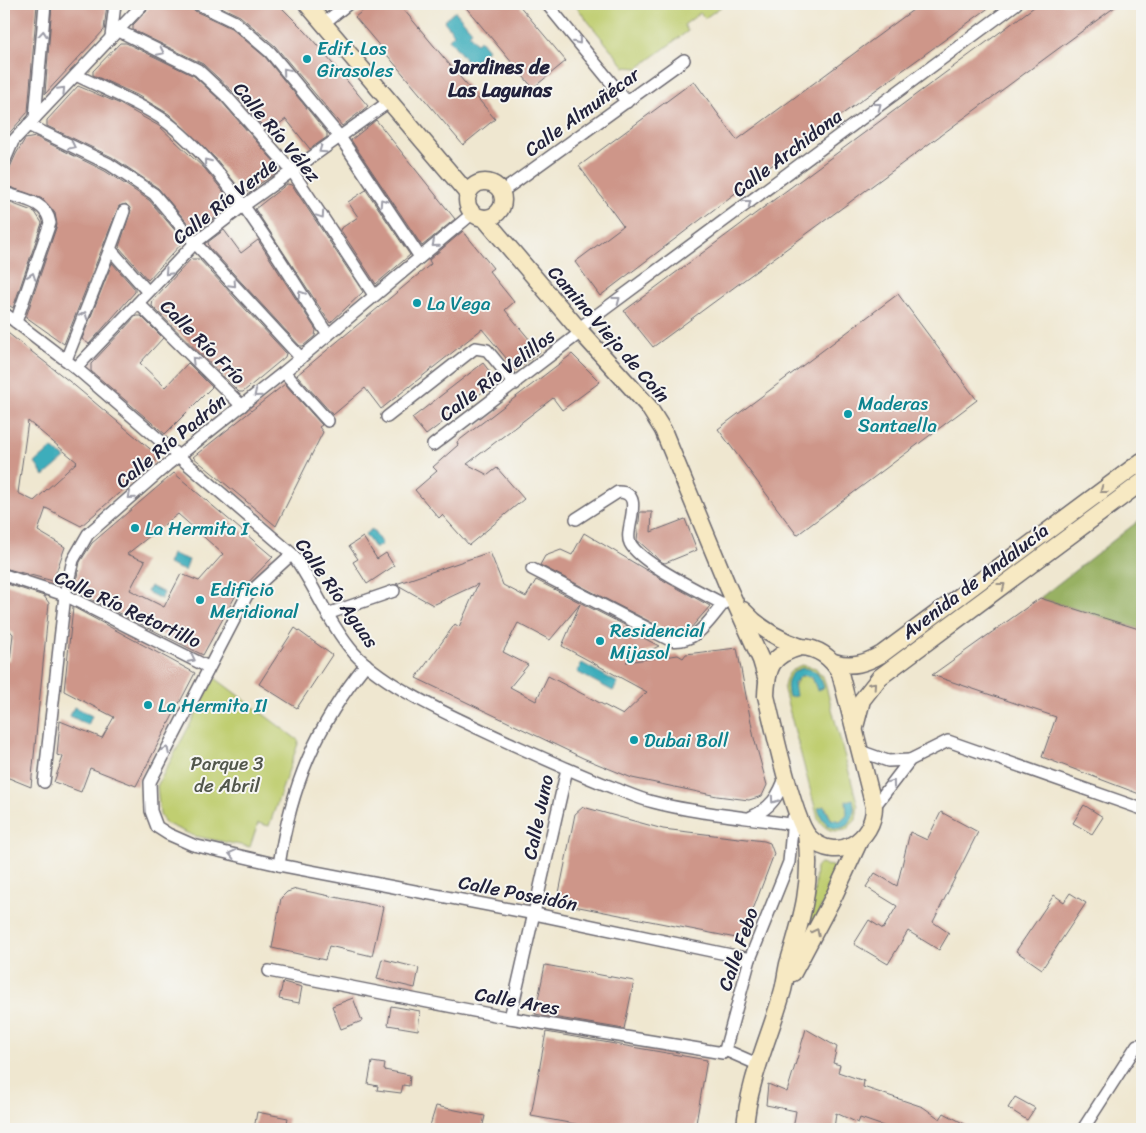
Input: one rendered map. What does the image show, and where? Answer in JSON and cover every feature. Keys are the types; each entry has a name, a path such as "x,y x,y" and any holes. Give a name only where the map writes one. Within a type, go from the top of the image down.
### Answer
{"street":[{"path":"32,121 45,4"},
{"path":"114,34 115,4"},
{"path":"4,162 13,141 143,4"},
{"path":"198,4 235,22 270,52 340,137 420,257"},
{"path":"307,4 468,194"},
{"path":"324,23 348,4"},
{"path":"546,4 626,102"},
{"name":"Calle Archidona","path":"580,331 1016,4"},
{"name":"Calle Río Vélez","path":"114,34 198,70 226,96 292,171 374,295"},
{"name":"Calle Almuñécar","path":"500,192 684,60"},
{"path":"76,75 163,119 192,143 243,206 328,335"},
{"name":"Calle Río Verde","path":"76,368 195,243 243,206 390,101"},
{"path":"32,121 109,164 154,194 195,243 301,358"},
{"path":"482,183 492,184 500,192 502,202 494,215 479,216 467,203 468,194 473,187 482,183"},
{"path":"4,193 44,207 49,215 50,223 16,322"},
{"path":"66,360 124,211"},
{"name":"Camino Viejo de Coín","path":"479,216 648,406 663,430 728,601 761,660 766,678 766,696 803,830"},
{"name":"Calle Río Padrón","path":"44,782 65,595 73,560 88,534 178,456 284,372 420,257 479,216"},
{"path":"110,249 148,292"},
{"name":"Calle Río Frío","path":"138,302 242,406"},
{"name":"Calle Río Aguas","path":"4,313 76,368 292,554 307,574 327,614 343,639 366,664 401,687 459,719 567,769 651,802 698,812 751,817 803,830"},
{"name":"Calle Río Velillos","path":"433,446 515,384 580,331"},
{"path":"387,417 475,348 487,350 515,384"},
{"path":"284,372 328,421"},
{"name":"Avenida de Andalucía","path":"834,662 851,666 869,661 882,654 1142,461"},
{"name":"Avenida de Andalucía","path":"854,729 862,700 880,677 1142,482"},
{"path":"532,569 670,640 680,642 690,639 701,630 728,601 642,558 630,544 629,537 634,506 628,494 618,492 576,519"},
{"path":"208,667 247,595 292,554"},
{"name":"Calle Río Retortillo","path":"4,575 65,595 208,667"},
{"path":"327,614 394,590"},
{"name":"Camino Viejo de Coín","path":"728,601 762,628 780,639 800,647 812,648 834,662"},
{"path":"766,678 770,666 777,657 787,650 800,647"},
{"path":"783,990 810,945 859,842 871,828 874,807 840,673 834,662"},
{"path":"279,865 289,811 309,754 327,718 366,664"},
{"name":"Calle Poseidón","path":"208,667 150,782 152,811 157,827 168,834 193,845 279,865 536,914 750,959"},
{"path":"860,751 888,761 910,760 948,741 1142,809"},
{"path":"874,807 910,760"},
{"name":"Calle Juno","path":"510,1018 536,914 567,769"},
{"path":"751,817 769,807 776,799 786,774"},
{"path":"803,830 837,849 859,842"},
{"path":"745,1129 746,1111 757,1064 783,990 807,893 809,878 803,830"},
{"name":"Calle Febo","path":"789,862 799,852 803,830"},
{"name":"Calle Febo","path":"726,1050 750,959 803,830"},
{"name":"Calle Ares","path":"269,971 510,1018 722,1053 726,1050 757,1064"},
{"path":"1082,1129 1137,1045"}],"green space":[{"path":"574,4 725,4 705,18 700,13 684,25 688,31 638,68 625,67"},
{"path":"1142,518 1142,630 1040,598"},
{"path":"802,665 816,668 824,679 858,806 856,820 846,830 830,830 818,819 784,690 787,677 791,671","holes":["803,668 815,671 819,675 815,683 808,675 799,677 789,697 787,687 789,679 794,672","853,799 855,813 839,828 827,825 825,806 831,819 840,821 846,817"]},
{"name":"Parque 3 de Abril","path":"215,678 299,741 269,826 258,823 250,847 194,836 165,823 160,815 157,786"},
{"path":"819,864 832,866 835,869 827,895 805,940 814,895 816,868"}],"water":[{"path":"455,11 472,31 469,34 476,43 480,40 488,50 470,65 449,39 454,34 444,21"},
{"path":"52,448 65,458 44,476 35,463"},
{"path":"372,529 382,544 375,549 365,534"},
{"path":"172,554 189,560 185,571 168,564"},
{"path":"150,586 164,593 161,599 147,592"},
{"path":"582,663 618,683 613,691 577,672"},
{"path":"803,668 817,674 824,688 817,690 812,677 802,675 794,683 796,696 789,697 787,687 789,679 794,672"},
{"path":"74,707 92,716 88,725 70,716"},
{"path":"853,799 854,810 848,825 835,828 828,825 822,818 818,808 824,806 831,819 840,821 847,814 846,801"}],"building":[{"path":"4,4 37,4 28,112 4,139"},
{"path":"52,4 107,4 104,30 45,94"},
{"path":"150,4 191,4 195,11 231,28 265,57 327,133 327,137 310,149 286,119 268,132 232,91 203,64 133,30 133,25 148,9"},
{"name":"Edif. Los Girasoles","path":"215,4 278,4 306,32 368,106 342,126 275,46 240,16"},
{"path":"371,4 399,4 495,119 463,145 355,17"},
{"path":"463,4 518,4 566,61 533,88"},
{"path":"921,4 994,4 775,163 600,296 575,262 623,226 579,166 694,81 737,140"},
{"path":"1038,4 1119,4 653,347 624,311"},
{"path":"120,43 126,43 194,76 221,101 277,165 278,172 244,194 216,159 169,114 137,95 93,75 93,71"},
{"path":"78,86 118,103 159,126 205,169 231,201 230,207 195,232 158,188 112,157 47,126 47,120"},
{"path":"376,120 455,219 422,246 351,140"},
{"path":"36,137 105,171 149,200 184,241 148,280 119,247 131,210 126,204 119,206 64,344 26,317 57,225 55,213 43,199 7,186 7,182 4,181 25,139"},
{"path":"287,184 292,185 363,292 330,323 255,209"},
{"path":"366,190 410,255 376,284 340,229 358,217 348,202"},
{"path":"5,201 35,212 42,223 13,308 4,302"},
{"path":"224,230 241,253 258,240 316,330 315,336 303,346 300,346 209,247 208,242"},
{"path":"463,231 493,268 489,271 514,302 505,310 540,352 516,370 482,329 381,409 365,388 333,415 297,375 431,264 429,260"},
{"path":"191,259 199,259 286,353 285,357 243,392 239,392 152,306 153,300"},
{"path":"112,263 135,289 135,292 89,344 82,339"},
{"name":"Maderas Santaella","path":"898,294 977,400 797,535 718,429"},
{"path":"136,316 141,316 163,338 140,363 165,387 188,363 212,387 165,434 91,371 91,364"},
{"path":"4,330 69,381 155,453 156,461 81,526 46,508 38,531 65,547 53,581 4,568","holes":["28,421 77,462 34,501 18,493"]},
{"path":"572,354 600,382 562,410 553,398 467,464 488,475 497,468 524,499 469,545 442,515 439,518 415,490 437,471 433,467 458,445 457,442"},
{"path":"483,363 497,381 426,435 412,418"},
{"path":"285,384 322,425 319,427 323,432 276,526 193,457"},
{"path":"174,473 273,557 236,595 203,655 74,591 80,562 92,543","holes":["178,514 223,554 199,581 181,574 164,607 130,590 145,561 127,554"]},
{"path":"640,512 652,512 651,532 685,519 697,550 665,563 662,562 637,540"},
{"path":"584,533 710,606 690,629 672,633 540,565 545,556 561,550 572,555"},
{"path":"363,537 377,559 386,553 394,566 367,584 353,562 358,559 349,546"},
{"path":"490,552 503,585 526,597 536,580 640,633 634,633 659,646 626,662 678,655 683,658 686,654 737,648 754,738 767,785 762,796 749,800 717,796 632,778 583,758 416,678 455,624 459,627 478,584 433,605 396,584","holes":["580,604 562,646 647,692 623,715 548,676 536,701 510,687 528,665 503,652 518,623 550,640"]},
{"path":"4,583 44,596 49,603 31,787 4,776 4,659 10,661 13,634 4,624"},
{"path":"1040,598 1142,630 1142,795 1042,757 1056,717 932,675"},
{"path":"73,607 195,673 136,786 90,768 81,792 54,782 63,757 57,755 60,721 102,738 114,717 64,691"},
{"path":"295,628 332,655 297,708 259,684"},
{"path":"1084,805 1103,817 1092,834 1073,823"},
{"path":"583,807 663,829 770,843 774,854 745,931 736,938 564,904 558,898 575,814"},
{"path":"941,812 978,832 933,922 949,933 939,950 908,931 888,964 854,944 869,920 883,929 897,906 866,887 875,873 897,886 910,832 927,840"},
{"path":"296,889 383,907 372,956 329,946 325,960 272,948 281,898 287,892"},
{"path":"1070,893 1086,903 1042,969 1016,951 1054,895 1064,902"},
{"path":"382,959 419,968 415,988 377,979"},
{"path":"545,965 634,981 624,1029 535,1014"},
{"path":"283,982 302,987 299,1003 279,999"},
{"path":"353,998 362,1021 341,1029 332,1006"},
{"path":"391,1006 420,1011 418,1030 388,1025"},
{"path":"806,1029 837,1047 833,1063 840,1065 838,1072 864,1081 863,1087 923,1107 940,1119 944,1113 974,1129 892,1129 860,1118 858,1123 836,1113 834,1129 793,1129 796,1111 766,1105 768,1084 787,1092"},
{"path":"546,1032 707,1060 695,1129 602,1129 531,1116"},
{"path":"372,1062 385,1064 384,1070 410,1075 409,1086 403,1085 401,1093 377,1090 378,1086 368,1084"},
{"path":"1015,1097 1035,1108 1027,1120 1008,1108"},
{"path":"436,1106 485,1116 482,1129 429,1129"},
{"path":"257,1112 288,1118 286,1129 254,1129"}],"place":[{"name":"Edif. Los Girasoles","path":"307,59"},
{"name":"La Vega","path":"417,303"},
{"name":"Maderas Santaella","path":"848,414"},
{"name":"La Hermita I","path":"135,528"},
{"name":"Edificio Meridional","path":"200,600"},
{"name":"Residencial Mijasol","path":"600,641"},
{"name":"La Hermita II","path":"148,705"},
{"name":"Dubai Boll","path":"634,740"}],"district":[{"name":"Jardines de Las Lagunas","path":"500,78"}]}
